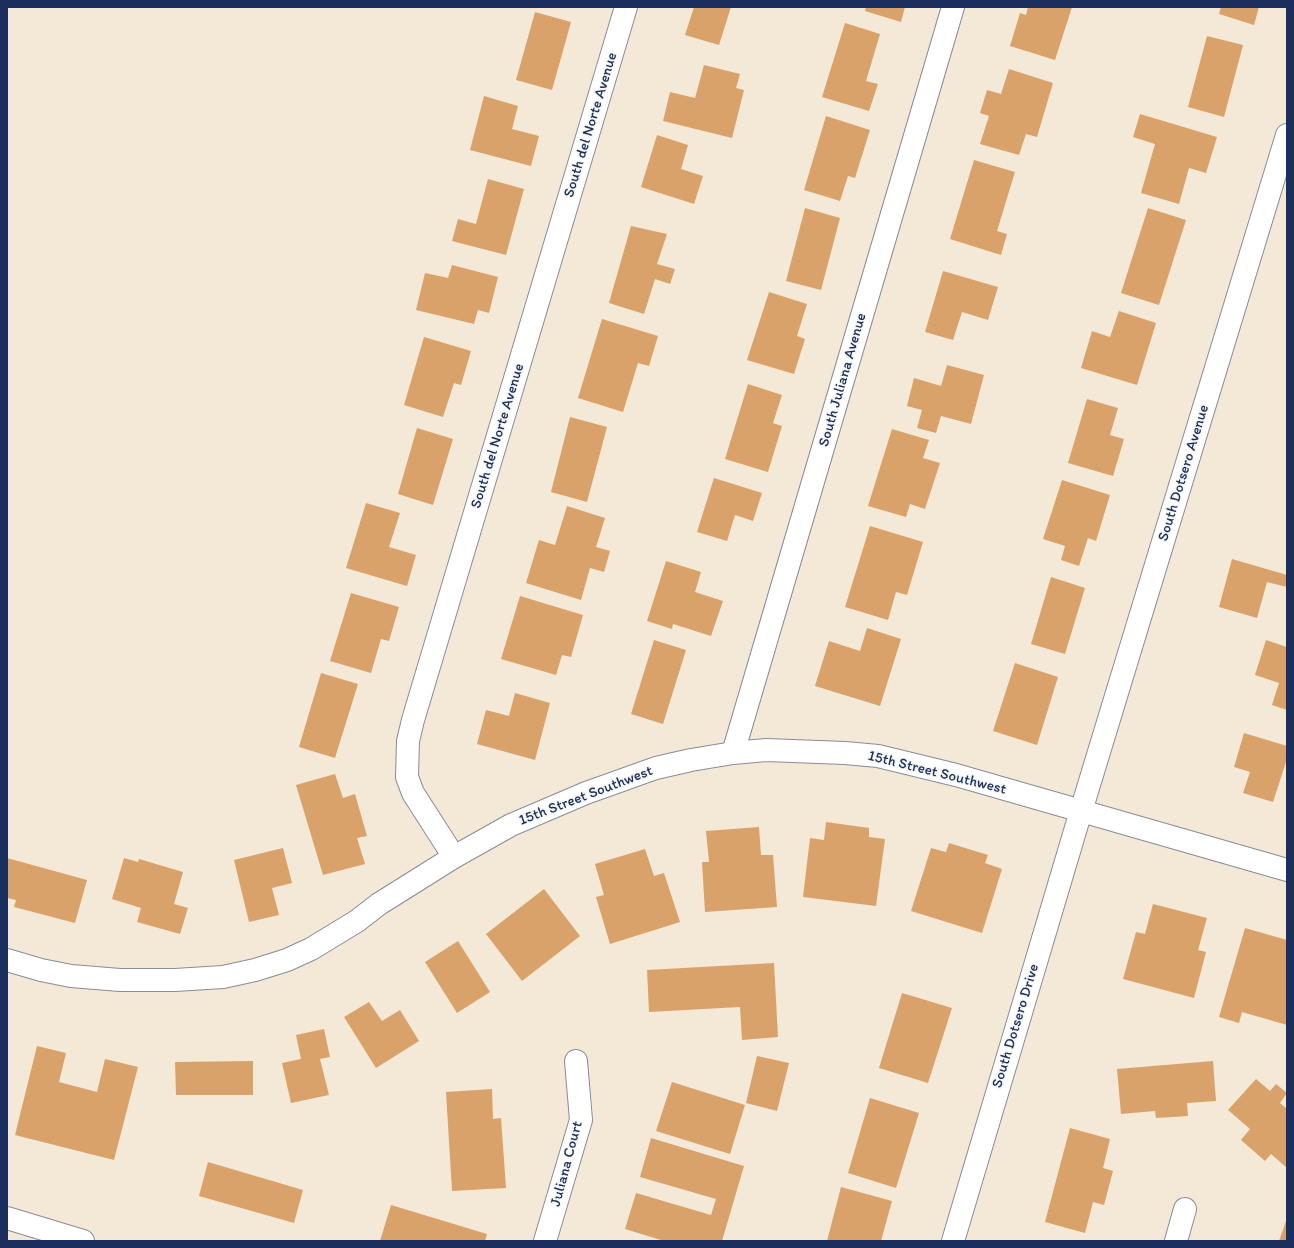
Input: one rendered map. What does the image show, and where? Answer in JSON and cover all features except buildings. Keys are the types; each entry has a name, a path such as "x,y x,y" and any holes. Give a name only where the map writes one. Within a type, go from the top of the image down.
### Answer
{"street":[{"name":"South del Norte Avenue","path":"454,857 413,793 408,777 408,741 415,713 626,7"},
{"name":"South Juliana Avenue","path":"733,753 953,7"},
{"name":"South Dotsero Avenue","path":"1080,811 1287,135"},
{"name":"15th Street Southwest","path":"7,960 41,970 71,976 120,980 175,980 215,977 255,970 287,960 311,949 357,921 379,904 454,857 511,825 586,793 656,768 733,753 766,750 845,753 878,756 956,775 1287,870"},
{"name":"South Dotsero Drive","path":"953,1241 1080,811"},
{"name":"Juliana Court","path":"545,1241 581,1120 576,1061"},
{"path":"1176,1241 1185,1209"},
{"path":"7,1218 83,1241"}]}
